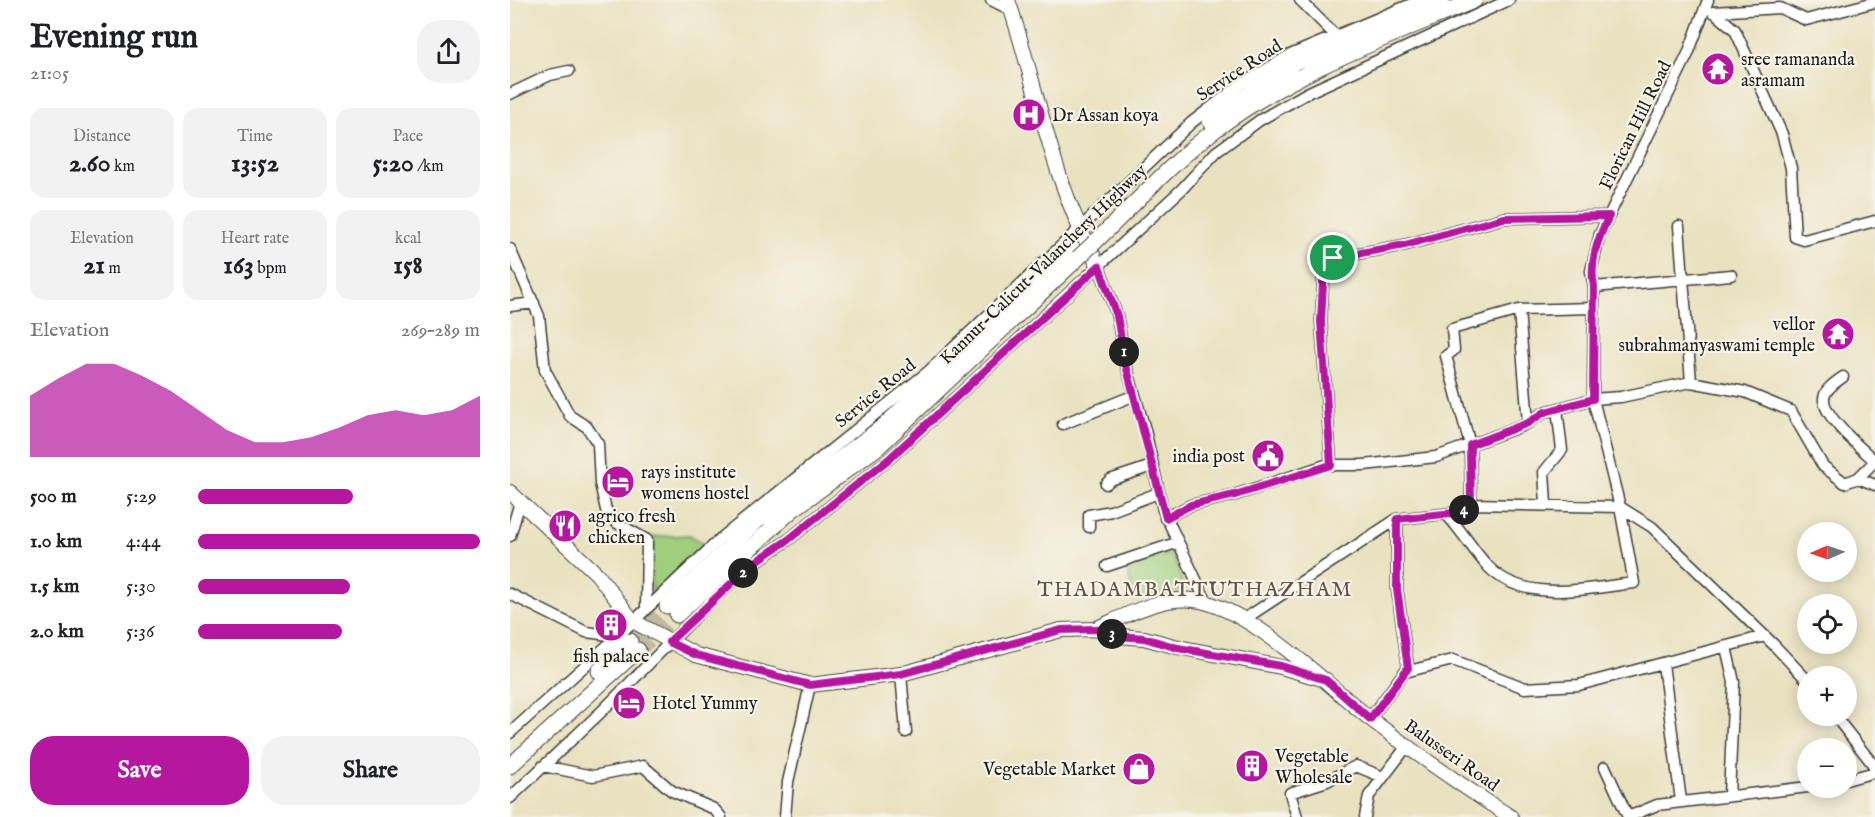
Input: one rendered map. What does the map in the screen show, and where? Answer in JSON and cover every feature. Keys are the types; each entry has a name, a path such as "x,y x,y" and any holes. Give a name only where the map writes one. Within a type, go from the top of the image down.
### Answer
{"highway":[{"path":"1087,236 1211,120 1294,62 1442,0"},
{"name":"Kannur-Calicut-Valanchery Highway","path":"672,611 791,511 878,447 1076,253 1087,236 1213,131 1257,101 1333,60 1474,0"},
{"path":"510,756 629,642"},
{"path":"510,766 629,642"}],"main road":[{"path":"1009,5 1049,142 1099,266"},
{"path":"515,497 597,574 633,621 696,655 810,685 901,674 1061,630 1095,629 1119,636 1144,638 1178,648 1281,666 1326,680"},
{"name":"Balusseri Road","path":"1095,629 1143,608 1174,600 1206,601 1243,620 1326,680 1370,719 1450,779 1511,817"}],"street":[{"path":"990,0 1009,5"},
{"path":"1300,0 1335,35"},
{"name":"Service Road","path":"510,733 629,642 633,621 720,539 929,371 1087,236 1191,123 1240,85 1290,55 1421,0"},
{"path":"510,798 751,565 788,540 890,458 1181,190 1216,153 1260,120 1306,93 1509,0"},
{"path":"1703,0 1709,12 1735,30 1782,134 1791,168 1795,237 1804,240 1875,221"},
{"name":"Florican Hill Road","path":"1447,515 1485,564 1513,583 1546,592 1634,583 1620,507 1593,399 1592,308 1594,287 1591,271 1600,234 1709,12 1708,0"},
{"path":"1709,12 1780,8 1806,20 1875,2"},
{"path":"510,93 550,75 568,71"},
{"path":"1331,465 1321,321 1324,265 1333,258 1405,245 1504,218 1609,216"},
{"path":"1679,226 1691,382"},
{"path":"510,249 539,316 545,370 570,416 587,427 598,444 600,483 606,510 617,523 647,540 646,609"},
{"path":"1099,266 1117,316 1125,361 1158,493 1176,543 1206,601"},
{"path":"1594,287 1731,275"},
{"path":"510,306 534,303"},
{"path":"1471,504 1470,445 1446,356 1454,350 1452,329 1519,310 1592,308"},
{"path":"1519,310 1528,423"},
{"path":"1166,518 1191,505 1235,495 1331,465 1365,465 1436,457 1528,423 1545,412 1593,399 1621,397 1691,382 1745,392 1791,411 1824,466 1845,483 1858,478 1875,461 1831,418 1826,409 1824,398 1828,389 1843,377"},
{"path":"1063,424 1135,394"},
{"path":"1546,504 1544,472 1562,450 1557,409"},
{"path":"1106,484 1110,480 1152,466"},
{"path":"1858,478 1875,486"},
{"path":"1089,527 1089,515 1111,511 1158,493"},
{"path":"510,536 515,497"},
{"path":"1243,620 1397,519 1463,512 1471,504 1620,507 1652,527 1797,669"},
{"path":"1370,719 1408,668 1397,589 1397,519"},
{"path":"1107,566 1176,543"},
{"path":"510,594 586,633 629,642"},
{"path":"1405,672 1453,660 1526,688 1579,685 1765,636"},
{"path":"1725,647 1734,681 1729,796"},
{"path":"1663,664 1681,801"},
{"path":"901,674 906,732"},
{"path":"785,817 788,782 810,685"},
{"path":"1843,726 1875,767"},
{"path":"1365,817 1369,796 1407,746"},
{"path":"543,766 593,776 644,766 672,791 716,814"},
{"path":"1297,817 1289,799 1293,790 1319,784 1356,766 1383,777"},
{"path":"1605,767 1628,817 1657,805 1797,788"},
{"path":"1857,777 1875,772"}],"green space":[{"path":"689,535 709,546 661,595 652,594 651,537"},
{"path":"1172,553 1185,589 1133,600 1127,566"}],"tunnel":[{"path":"630,641 667,606"},
{"path":"638,650 677,615"}],"place":[{"name":"sree ramananda asramam","path":"1718,69"},
{"name":"Dr Assan koya","path":"1029,115"},
{"name":"vellor subrahmanyaswami temple","path":"1838,334"},
{"name":"india post","path":"1268,456"},
{"name":"rays institute womens hostel","path":"618,482"},
{"name":"agrico fresh chicken","path":"565,526"},
{"name":"fish palace","path":"611,625"},
{"name":"Hotel Yummy","path":"629,703"},
{"name":"Vegetable Wholesale","path":"1252,766"},
{"name":"Vegetable Market","path":"1139,769"}],"district":[{"name":"THADAMBATTUTHAZHAM","path":"1195,589"}],"route":[{"path":"1609,216 1600,234 1591,271 1594,287 1592,308 1593,399 1545,412 1533,421 1470,445 1471,504 1463,512 1397,519 1397,589 1408,668 1370,719 1326,680 1281,666 1178,648 1144,638 1119,636 1095,629 1061,630 997,645 901,674 810,685 696,655 669,642 751,565 788,540 890,458 1099,266 1117,316 1125,361 1145,430 1156,487 1166,518 1191,505 1205,503 1222,496 1235,495 1331,465 1321,321 1324,265 1333,258 1405,245 1504,218 1609,216"}]}
